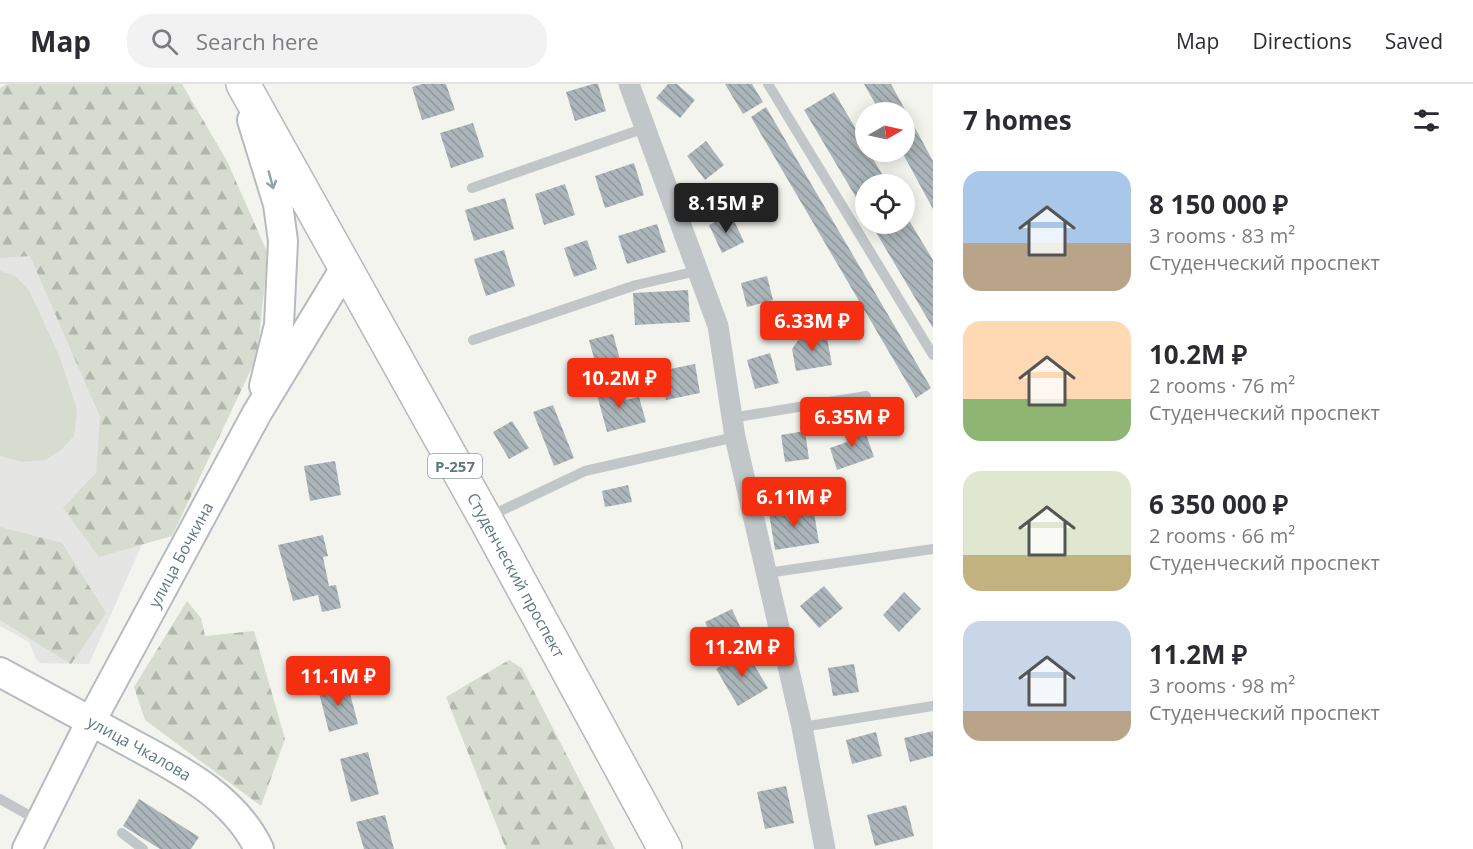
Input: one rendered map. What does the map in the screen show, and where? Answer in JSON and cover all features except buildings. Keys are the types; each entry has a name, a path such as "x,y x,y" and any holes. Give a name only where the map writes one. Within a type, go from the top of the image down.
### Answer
{"highway":[{"name":"Студенческий проспект","path":"242,84 485,518 665,849"}],"main road":[{"path":"242,84 278,204 283,241 279,325 257,413"},
{"name":"улица Бочкина","path":"27,849 91,721 257,413 345,268"},
{"name":"улица Чкалова","path":"0,672 180,770 219,797 242,820 252,846"}],"street":[{"path":"629,84 718,326 733,428 802,727 825,849"}],"lane":[{"path":"768,84 933,355"},
{"path":"472,188 645,128"},
{"path":"472,340 636,285 697,271"},
{"path":"485,518 585,471 733,428 866,396"},
{"path":"767,573 933,549"},
{"path":"802,727 933,706"},
{"path":"0,800 40,822"},
{"path":"122,833 143,849"}],"shaded area":[{"path":"0,169 147,533 89,664 41,663 36,659 29,642 0,626"}],"green space":[{"path":"7,84 182,84 227,161 268,254 257,357 172,536 99,557 63,508 96,473 100,417 30,256 0,258 0,88"},
{"path":"0,271 15,276 29,290 60,358 77,410 74,436 61,450 45,460 22,462 0,456"},
{"path":"0,527 62,543 106,613 71,664 0,620"},
{"path":"187,601 201,618 205,636 254,631 285,739 261,806 145,720 134,687"},
{"path":"509,660 522,668 615,849 506,849 446,697"}]}
